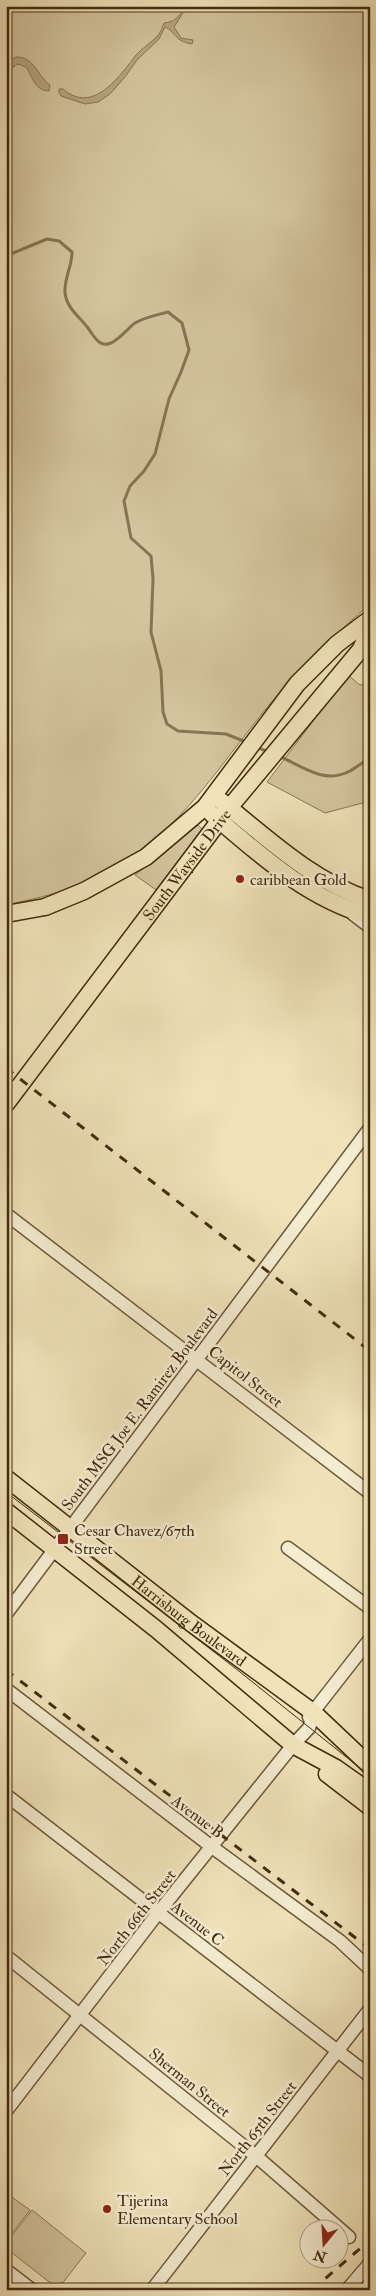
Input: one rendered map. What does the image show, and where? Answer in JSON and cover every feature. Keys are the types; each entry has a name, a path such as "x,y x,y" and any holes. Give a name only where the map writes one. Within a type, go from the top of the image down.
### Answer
{"main road":[{"name":"South Wayside Drive","path":"6,914 45,908 84,891 146,858 209,801 297,684 338,644 370,619"},
{"name":"South Wayside Drive","path":"6,1104 225,814 361,649 370,628"},
{"path":"209,801 294,881 349,911 370,916"},
{"path":"225,814 261,834 323,879 352,895 370,900"},
{"name":"Harrisburg Boulevard","path":"6,1478 191,1623 314,1713 370,1766"},
{"name":"Harrisburg Boulevard","path":"6,1511 156,1629 293,1745 336,1768 370,1792"},
{"path":"342,1738 370,1753"},
{"path":"293,1745 370,1808"}],"street":[{"path":"349,911 370,926"},
{"name":"South MSG Joe E. Ramirez Boulevard","path":"6,1614 56,1550 70,1528 370,1128"},
{"name":"Capitol Street","path":"6,1214 370,1493"},
{"path":"288,1548 370,1608"},
{"name":"North 66th Street","path":"6,2111 158,1913 293,1745 309,1728 314,1713 370,1639"},
{"name":"Avenue B","path":"6,1689 212,1847 340,1940 370,1969"},
{"name":"Avenue C","path":"6,1795 370,2076"},
{"name":"Sherman Street","path":"6,1956 256,2156 349,2237"},
{"name":"North 65th Street","path":"152,2290 370,2009"},
{"path":"348,2290 370,2263"},
{"path":"6,2270 32,2290"}],"shaded area":[{"path":"6,6 370,6 370,604 291,679 200,793 179,817 155,839 129,859 78,886 54,894 6,905"},
{"path":"184,7 186,8 174,27 181,38 193,40 192,44 182,41 165,27 159,39 137,60 110,94 98,102 85,104 61,96 59,89 63,89 74,96 85,98 104,90 122,73 139,52 157,37 164,23 176,18"},
{"path":"16,57 32,63 50,85 49,91 40,89 26,67 18,64 10,71 6,102 6,63"},
{"path":"348,675 360,685 370,684 370,801 325,813 267,782"},
{"path":"198,825 202,829 156,890 135,875"},
{"path":"6,2193 30,2210 6,2241"},
{"path":"32,2210 86,2253 58,2289 6,2248 6,2243"}],"waterway":[{"path":"6,256 47,239 59,241 72,252 65,288 66,299 71,308 100,343 111,343 135,323 155,315 168,312 182,323 189,350 169,399 155,454 144,471 130,486 124,501 131,538 151,556 153,579 151,632 161,671 163,712 167,724 178,731 226,734 246,742"},
{"path":"256,747 269,752"},
{"path":"279,756 305,769 331,776 350,771 370,758"}],"tram line":[{"path":"6,1492 235,1668 370,1776"}],"railway":[{"path":"6,1068 370,1351"},
{"path":"6,1670 370,1949"},
{"path":"312,2290 370,2240"}],"place":[{"name":"caribbean Gold","path":"240,879"},
{"name":"Cesar Chavez/67th Street","path":"63,1539"},
{"name":"Tijerina Elementary School","path":"107,2209"}]}
